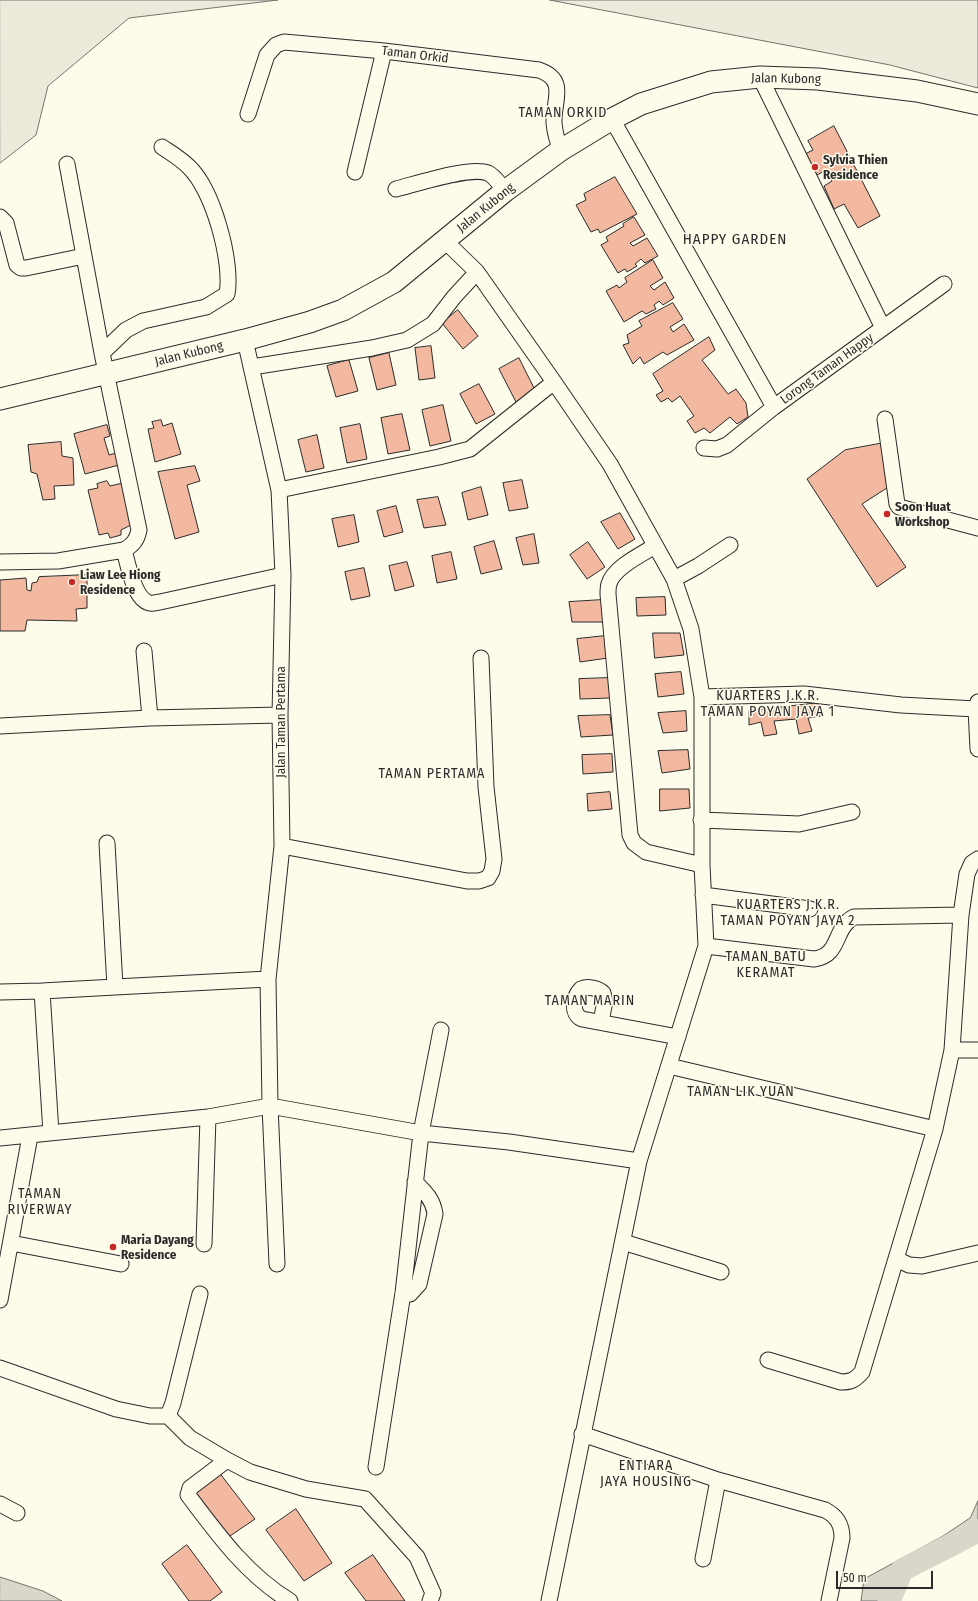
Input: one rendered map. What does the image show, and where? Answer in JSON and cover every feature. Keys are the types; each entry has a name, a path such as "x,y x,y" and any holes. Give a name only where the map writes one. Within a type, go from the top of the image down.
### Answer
{"highway":[{"name":"Jalan Kubong","path":"0,399 245,340 310,322 343,310 394,282 505,191 561,150 612,118 641,104 711,82 760,77 818,79 917,91 978,104"}],"street":[{"name":"Taman Orkid","path":"248,114 267,55 276,45 284,42 384,51 547,72 556,84 557,92 554,122 556,138 561,150"},
{"path":"355,172 384,51"},
{"name":"Lorong Taman Happy","path":"612,118 774,407 883,328 760,77"},
{"path":"102,353 126,330 142,321 206,306 227,294 229,282 224,243 211,204 199,180 189,167 162,147"},
{"path":"0,562 58,561 124,550 131,546 137,539 139,530 102,353 67,164"},
{"path":"396,189 466,172 480,171 490,174 505,191"},
{"path":"0,217 6,223 15,260 17,265 21,268 84,256"},
{"path":"445,241 477,272 610,464 674,579 691,629 702,697 701,820 706,946 639,1162 629,1244 549,1601"},
{"path":"252,368 372,348 407,340 433,324 454,297 477,272"},
{"path":"883,328 944,284"},
{"name":"Jalan Taman Pertama","path":"245,340 279,490 282,576 280,715 282,846 268,979 270,1106 277,1264"},
{"path":"279,490 439,457 470,448 554,382"},
{"path":"704,448 717,449 727,445 774,407"},
{"path":"885,419 897,504 899,507 978,528"},
{"path":"674,579 698,566 730,545"},
{"path":"655,546 614,574 609,583 608,594 630,835 634,843 646,852 702,865"},
{"path":"124,550 137,592 142,599 150,603 282,576"},
{"path":"144,652 150,718"},
{"path":"282,846 467,881 480,881 488,878 492,871 494,859 486,787 482,658"},
{"path":"702,697 804,694 901,705 977,705 978,749"},
{"path":"0,726 150,718 280,715"},
{"path":"701,820 799,824 852,812"},
{"path":"107,842 115,987"},
{"path":"768,1360 841,1382 850,1382 856,1379 862,1372 936,1129 952,1050 961,915 966,874 972,863 978,859"},
{"path":"703,896 810,909"},
{"path":"706,946 814,959 828,955 833,949 844,925 854,916 961,915"},
{"path":"0,992 268,979"},
{"path":"42,991 50,1133"},
{"path":"601,1022 678,1037"},
{"path":"376,1467 403,1293 421,1133 441,1030"},
{"path":"952,1050 978,1050"},
{"path":"669,1066 936,1129"},
{"path":"0,1138 208,1117 270,1106 421,1133 509,1142 639,1162"},
{"path":"204,1244 208,1117"},
{"path":"0,1295 30,1136"},
{"path":"403,1293 410,1294 420,1284 435,1214 434,1205 430,1198 415,1182"},
{"path":"11,1243 121,1264"},
{"path":"629,1244 722,1272"},
{"path":"896,1259 909,1265 922,1266 978,1253"},
{"path":"168,1416 173,1403 200,1294"},
{"path":"0,1368 116,1410 150,1416 168,1416 190,1438 250,1472 306,1489 365,1499 417,1557 433,1593 430,1601"},
{"path":"587,1436 718,1480 825,1510 833,1514 839,1520 842,1529 842,1538 829,1601"},
{"path":"227,1460 190,1488 188,1495 217,1534 246,1567 273,1591 290,1601"},
{"path":"703,1559 718,1480"},
{"path":"0,1504 17,1513"}],"shaded area":[{"path":"0,0 278,0 129,18 48,86 36,135 0,163"},
{"path":"550,0 978,0 978,88 890,65"},
{"path":"978,1501 978,1525 964,1543 891,1582 880,1595 881,1601 861,1601 864,1579 943,1536 970,1518"},
{"path":"0,1577 43,1591 62,1601 0,1601"}],"building":[{"path":"834,126 880,216 858,228 844,204 834,209 824,186 832,181 826,170 817,175 805,154 813,150 808,141"},
{"path":"615,177 637,214 600,233 598,229 591,232 576,205 586,200 584,194"},
{"path":"634,217 645,235 630,243 633,246 647,238 658,256 645,263 641,259 635,264 637,266 627,272 625,269 618,273 601,245 608,241 606,237 624,226 623,224"},
{"path":"653,260 663,278 650,286 654,290 665,282 674,298 663,305 659,301 654,305 656,309 646,314 642,311 624,322 606,291 617,285 619,288 627,282 625,278"},
{"path":"673,303 683,319 670,327 673,332 684,324 694,340 667,355 663,352 644,364 640,357 633,364 623,345 629,343 627,335 642,326 639,321"},
{"path":"458,310 478,336 463,349 442,323"},
{"path":"709,337 715,350 702,360 728,394 736,389 746,403 748,417 737,424 730,417 710,433 704,428 695,433 687,421 694,416 680,396 672,402 668,398 661,402 656,395 663,391 653,374"},
{"path":"431,346 435,378 419,380 415,348"},
{"path":"389,353 396,385 377,390 369,358"},
{"path":"519,358 536,392 516,402 499,369"},
{"path":"349,360 358,391 336,397 327,366"},
{"path":"479,384 495,414 476,424 460,394"},
{"path":"443,405 451,441 430,446 422,410"},
{"path":"402,414 410,450 388,454 381,418"},
{"path":"161,420 163,426 172,423 181,454 155,462 148,429 154,428 152,422"},
{"path":"360,424 367,459 347,463 340,428"},
{"path":"107,425 110,436 104,438 109,455 116,453 119,465 85,474 74,434"},
{"path":"317,435 324,468 306,472 298,440"},
{"path":"61,442 62,456 73,458 74,485 54,486 55,499 43,500 37,474 31,472 28,445"},
{"path":"884,443 890,486 862,504 906,567 877,587 807,479 845,450"},
{"path":"195,466 200,481 187,485 199,532 175,539 158,472"},
{"path":"522,480 528,508 509,511 503,483"},
{"path":"107,481 110,486 123,483 133,524 121,530 121,535 110,538 108,533 99,535 88,490 98,488 97,484"},
{"path":"481,487 488,515 468,520 462,493"},
{"path":"438,497 446,525 424,528 417,500"},
{"path":"396,506 403,532 384,537 377,511"},
{"path":"620,513 635,539 618,549 601,522"},
{"path":"354,515 359,542 338,547 332,519"},
{"path":"534,534 539,563 523,565 516,538"},
{"path":"494,541 502,569 481,574 474,547"},
{"path":"588,542 605,567 587,579 570,555"},
{"path":"451,552 457,579 437,583 432,556"},
{"path":"407,562 414,586 395,591 389,566"},
{"path":"364,568 370,596 351,600 345,572"},
{"path":"87,575 87,608 76,609 77,621 27,620 25,631 0,631 0,580 26,578 27,590 31,591 32,583 37,582 39,577"},
{"path":"665,597 666,615 637,616 636,598"},
{"path":"602,600 604,622 572,622 569,602"},
{"path":"653,633 680,633 684,655 655,658"},
{"path":"605,636 608,658 580,662 577,639"},
{"path":"681,672 684,694 658,697 655,674"},
{"path":"609,678 610,698 580,699 579,679"},
{"path":"819,703 821,716 808,718 812,731 799,734 796,719 774,721 777,734 764,736 761,722 749,725 749,711"},
{"path":"686,711 687,731 663,733 658,713"},
{"path":"610,715 613,735 581,737 578,716"},
{"path":"688,750 690,769 662,773 658,751"},
{"path":"612,754 613,772 583,774 582,755"},
{"path":"660,789 689,789 690,808 660,811"},
{"path":"610,792 612,809 588,811 587,794"},
{"path":"218,1471 255,1519 227,1538 191,1494"},
{"path":"296,1509 332,1563 304,1581 266,1530"},
{"path":"187,1545 222,1592 210,1601 189,1601 162,1564"},
{"path":"373,1555 405,1601 366,1601 345,1573"}],"waterway":[{"path":"889,1601 902,1570 978,1531"}],"place":[{"name":"Sylvia Thien Residence","path":"815,167"},
{"name":"Soon Huat Workshop","path":"887,514"},
{"name":"Liaw Lee Hiong Residence","path":"72,582"},
{"name":"Maria Dayang Residence","path":"113,1247"}],"district":[{"name":"TAMAN ORKID","path":"563,113"},
{"name":"HAPPY GARDEN","path":"735,240"},
{"name":"KUARTERS J.K.R. TAMAN POYAN JAYA 1","path":"768,704"},
{"name":"TAMAN PERTAMA","path":"432,774"},
{"name":"KUARTERS J.K.R. TAMAN POYAN JAYA 2","path":"788,914"},
{"name":"TAMAN BATU KERAMAT","path":"766,966"},
{"name":"TAMAN MARIN","path":"590,1001"},
{"name":"TAMAN LIK YUAN","path":"741,1092"},
{"name":"TAMAN RIVERWAY","path":"40,1202"},
{"name":"ENTIARA JAYA HOUSING","path":"646,1474"}]}
